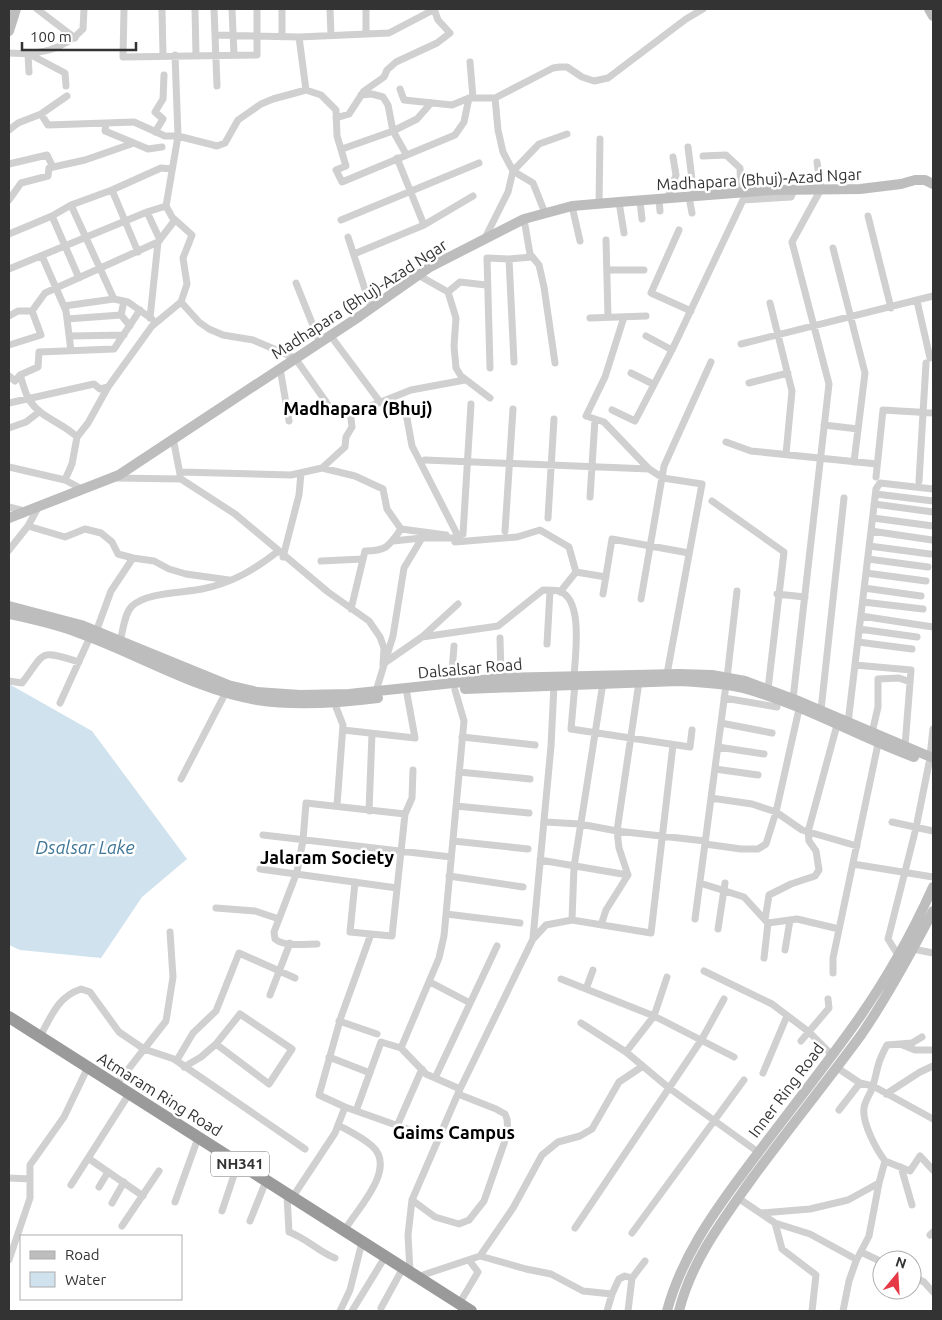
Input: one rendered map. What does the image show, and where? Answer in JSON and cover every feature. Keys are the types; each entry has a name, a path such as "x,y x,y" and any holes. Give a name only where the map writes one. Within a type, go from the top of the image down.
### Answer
{"highway":[{"name":"Atmaram Ring Road","path":"9,1017 471,1311"}],"street":[{"path":"9,31 16,9"},
{"path":"38,9 75,38"},
{"path":"9,53 29,54 46,52 75,38 84,30 84,9"},
{"path":"124,9 123,57 256,55 257,9"},
{"path":"162,9 163,56"},
{"path":"195,9 196,55"},
{"path":"214,9 217,86"},
{"path":"232,9 234,55"},
{"path":"282,9 282,37"},
{"path":"330,9 331,36"},
{"path":"366,9 366,34"},
{"path":"216,36 299,38 389,34 434,9 438,20 450,33 437,43 396,62 387,70 384,77 368,87 350,114 336,118"},
{"path":"400,89 404,100 452,104 471,98 495,98 553,68 567,67 582,77 594,81 608,78 686,19 703,9"},
{"path":"929,9 933,16"},
{"path":"299,38 306,90"},
{"path":"29,54 29,72"},
{"path":"29,54 65,72 66,86"},
{"path":"65,480 72,464 78,437 108,387 153,320 181,302 188,284 183,258 192,235 175,220 166,206 178,136 175,55"},
{"path":"41,114 48,125 134,122 165,136 178,136 211,146 221,146 238,120 249,111 261,104 306,90 321,95 334,107 337,136 346,166 336,170 342,182 455,135 464,122 471,98 470,62"},
{"path":"154,132 163,119 156,112 163,99 164,75"},
{"path":"361,95 372,94 383,97 388,105 393,131 406,154"},
{"path":"9,130 18,123 41,114 67,96"},
{"path":"495,98 503,152 513,171 533,183 545,213"},
{"path":"342,150 393,131 417,119 431,103"},
{"path":"106,124 105,131 148,149 162,147"},
{"path":"484,239 508,192 513,171 539,144 567,134"},
{"path":"599,204 600,139"},
{"path":"9,200 21,183 48,176 49,168 85,160 134,143"},
{"path":"688,148 692,213"},
{"path":"9,164 47,155 53,167"},
{"path":"703,156 726,155 740,168 741,193"},
{"path":"660,211 676,175 672,157"},
{"path":"397,158 424,225"},
{"path":"793,699 828,384 792,242 821,189 817,162"},
{"path":"341,220 479,163"},
{"path":"9,234 52,216 71,205 112,190 160,168 172,170"},
{"name":"Madhapara (Bhuj)-Azad Ngar","path":"9,518 119,475 320,343 418,275 524,218 572,206 619,202 794,190 868,188 914,180 925,180 933,184"},
{"path":"112,190 138,252"},
{"path":"612,410 635,421 672,350 743,200 791,197 794,190"},
{"path":"354,254 424,225 473,196"},
{"path":"640,201 642,220"},
{"path":"619,202 624,233"},
{"path":"71,205 114,299"},
{"path":"9,269 147,212 166,206"},
{"path":"572,206 580,241"},
{"path":"147,212 159,241 153,320"},
{"path":"52,216 79,278"},
{"path":"868,216 891,308"},
{"path":"524,218 532,257 539,265 544,286 555,362"},
{"path":"32,311 45,293 159,241 175,220"},
{"path":"679,230 651,293 691,311"},
{"path":"348,237 370,308"},
{"path":"606,240 608,317"},
{"path":"833,248 865,373 854,462"},
{"path":"42,256 64,306 68,319 72,351"},
{"path":"490,368 486,285 487,258 509,260 532,257"},
{"path":"509,260 514,362"},
{"path":"607,270 644,270"},
{"path":"418,275 448,292 456,318 454,346 456,368 465,380 490,398"},
{"path":"448,292 460,282 486,285"},
{"path":"296,283 320,343"},
{"path":"741,344 933,296"},
{"path":"64,306 114,299 124,301 153,320"},
{"path":"121,315 124,301"},
{"path":"916,301 928,360 918,481"},
{"path":"181,302 199,322 209,329 223,335 253,340 295,358 329,406 358,411 411,390 465,380"},
{"path":"770,303 792,391 786,454"},
{"path":"9,376 16,381 20,374 38,367 39,352 114,349 140,310"},
{"path":"9,316 18,311 32,311"},
{"path":"9,345 41,335 32,311"},
{"path":"68,319 121,315"},
{"path":"121,315 130,326"},
{"path":"590,318 646,316"},
{"path":"624,317 605,376 586,416 604,422 649,469 663,478 702,484 667,674"},
{"path":"70,336 124,335"},
{"path":"330,336 380,402"},
{"path":"646,336 672,350"},
{"path":"641,600 664,466 711,362"},
{"path":"280,368 289,421"},
{"path":"631,373 653,384"},
{"path":"749,383 788,373"},
{"path":"20,374 29,400 39,412 64,425 78,437"},
{"path":"9,403 29,400 85,385 94,384 100,389 108,387"},
{"path":"471,404 461,536 455,542 517,537 540,530 568,547 576,572"},
{"path":"112,478 301,474 322,468 345,447 346,438 352,427 350,410"},
{"path":"505,531 513,410"},
{"path":"876,477 883,410 933,413"},
{"path":"9,428 26,422 39,412"},
{"path":"406,413 412,446 461,536"},
{"path":"548,518 554,419"},
{"path":"590,497 595,419"},
{"path":"824,425 858,429"},
{"path":"173,438 180,476 235,514 280,554 369,621 380,637 384,648 383,665"},
{"path":"726,442 751,451 877,464"},
{"path":"426,460 592,465 649,469"},
{"path":"9,467 65,480 82,489"},
{"path":"322,468 355,476 383,489 387,509 401,529"},
{"path":"120,642 127,614 135,604 161,595 203,589 253,571 280,554 299,495 301,474"},
{"path":"848,723 876,494 880,483 933,489"},
{"path":"876,494 933,501"},
{"path":"820,710 844,498"},
{"path":"712,501 784,552 777,594 768,690"},
{"path":"874,504 933,512"},
{"path":"9,550 28,526 39,505"},
{"path":"9,507 24,511"},
{"path":"873,518 933,526"},
{"path":"28,526 65,537 85,529 101,532 112,542 118,554 154,561 169,569 186,574 220,577 229,580"},
{"path":"401,529 461,536"},
{"path":"351,609 364,552 388,548 401,529"},
{"path":"871,531 932,540"},
{"path":"393,541 461,536"},
{"path":"376,691 393,636 404,568 422,538"},
{"path":"603,594 612,539 690,553"},
{"path":"869,546 930,554"},
{"path":"60,703 93,635 111,591 133,558"},
{"path":"321,561 363,559"},
{"path":"868,559 928,567"},
{"path":"576,572 606,577"},
{"path":"560,592 576,572"},
{"path":"866,572 926,581"},
{"path":"864,588 922,596"},
{"path":"422,637 498,626 543,590 560,592 571,600 576,620 575,680 571,729 672,745 690,746 692,730"},
{"path":"548,644 550,591"},
{"path":"695,919 727,682 737,591"},
{"path":"777,594 805,597"},
{"path":"863,602 923,609"},
{"path":"383,665 422,637 458,604"},
{"name":"Dalsalsar Road","path":"9,606 45,614 226,692 263,700 334,702 407,694 501,678 575,680 603,683 745,681 905,746 931,760"},
{"name":"Dalsalsar Road","path":"9,614 120,642 228,685 257,692 300,695 453,687 554,685 575,680 667,674 727,682 798,709 878,744 931,760"},
{"path":"861,616 933,627"},
{"path":"859,629 917,637"},
{"path":"500,638 501,678"},
{"path":"858,642 912,649"},
{"path":"401,1048 439,958 446,914 464,721 453,687 454,646"},
{"path":"9,681 22,683 39,658 44,654 55,654 79,662"},
{"path":"855,664 911,670 905,746"},
{"path":"872,733 878,708 878,679 899,678 910,682"},
{"path":"628,875 618,848 617,831 639,682"},
{"path":"572,920 574,867 603,683"},
{"path":"533,939 545,822 554,685"},
{"path":"181,779 226,692"},
{"path":"343,730 415,738 407,694"},
{"path":"724,698 777,707"},
{"path":"334,702 343,730 337,805"},
{"path":"545,822 580,824 617,831 662,835 741,849 758,848 766,844 776,812 798,709"},
{"path":"721,723 772,733"},
{"path":"764,958 769,894 790,884 815,876 819,870 816,851 809,841 808,832 836,725"},
{"path":"898,955 888,939 931,760 933,729"},
{"path":"369,811 372,734"},
{"path":"462,737 535,745"},
{"path":"833,973 833,958 878,744"},
{"path":"410,1272 408,1235 412,1200 459,1092 533,939 546,925 572,920 651,933 672,745"},
{"path":"718,747 764,754"},
{"path":"715,769 758,775"},
{"path":"355,882 350,932 392,936 400,850 405,814 412,798 414,770"},
{"path":"459,772 530,779"},
{"path":"711,798 752,804 776,812 808,832 856,846"},
{"path":"317,944 278,942 275,939 274,932 297,872 303,840 306,803 405,814"},
{"path":"456,806 529,813"},
{"path":"892,822 933,831"},
{"path":"263,835 451,857"},
{"path":"453,841 528,849"},
{"path":"540,860 628,875"},
{"path":"853,864 933,877"},
{"path":"260,869 297,872 397,888"},
{"path":"601,925 606,910 628,875"},
{"path":"450,876 523,887"},
{"path":"700,883 725,886 744,897 766,921 797,919 839,928"},
{"path":"718,929 725,886"},
{"name":"Inner Ring Road","path":"668,1311 683,1266 694,1244 758,1152 852,1028 898,955 933,888"},
{"path":"216,908 255,911 279,919"},
{"name":"Inner Ring Road","path":"679,1311 693,1270 704,1249 738,1198 861,1034 929,925 933,911"},
{"path":"446,914 520,922"},
{"path":"785,950 790,920"},
{"path":"116,1085 166,1021 173,977 170,932"},
{"path":"371,934 339,1021 319,1095 345,1107 410,1130"},
{"path":"270,995 290,944"},
{"path":"434,1078 497,946"},
{"path":"913,949 933,953"},
{"path":"42,1031 54,1009 67,994 81,989 90,992 119,1032 144,1050 163,1058 177,1060 193,1033 216,1011 239,953 279,969 295,978"},
{"path":"586,990 593,970"},
{"path":"704,971 772,1004 809,1032 832,1055"},
{"path":"626,1052 654,1016 667,978"},
{"path":"561,979 654,1016 734,1057"},
{"path":"430,982 470,1003"},
{"path":"575,1228 702,1039 724,999"},
{"path":"801,1041 830,1008 828,999"},
{"path":"184,1066 201,1057 216,1044 240,1014 292,1049 269,1084 216,1044"},
{"path":"763,1073 788,1016"},
{"path":"339,1021 377,1034"},
{"path":"581,1023 626,1052 669,1088 758,1152"},
{"path":"922,1037 912,1043 887,1045 877,1063 873,1086 864,1113 874,1147 885,1162 910,1171 920,1156 933,1170"},
{"path":"356,1111 381,1042 401,1048 434,1078 496,1109 507,1119 508,1132 484,1202 469,1220 459,1224 435,1217 412,1200"},
{"path":"900,1044 915,1050 933,1050"},
{"path":"329,1057 370,1073"},
{"path":"174,1059 305,1150"},
{"path":"380,1308 410,1272 480,1256 513,1208 542,1155 558,1142 580,1136 592,1129 619,1082 643,1066"},
{"path":"886,1094 933,1066"},
{"path":"836,1067 860,1082 873,1086 933,1119"},
{"path":"9,1260 30,1198 30,1165 64,1117 88,1068"},
{"path":"397,1126 422,1069"},
{"path":"632,1233 744,1080"},
{"path":"840,1110 860,1082"},
{"path":"71,1185 129,1094"},
{"path":"335,1258 322,1253 305,1238 288,1232 290,1196 335,1133 345,1107"},
{"path":"338,1125 374,1147 381,1163 380,1175 375,1185 346,1228"},
{"path":"175,1202 198,1138"},
{"path":"88,1158 143,1196"},
{"path":"844,1311 849,1281 869,1236 885,1162"},
{"path":"222,1211 238,1163"},
{"path":"900,1167 912,1205"},
{"path":"122,1226 159,1171"},
{"path":"99,1188 108,1172"},
{"path":"9,1178 30,1179"},
{"path":"250,1221 266,1181"},
{"path":"112,1203 124,1182"},
{"path":"761,1213 810,1209 848,1200 879,1183"},
{"path":"738,1198 775,1223 810,1234 852,1257"},
{"path":"775,1223 782,1249 816,1275 812,1311"},
{"path":"340,1311 350,1290 362,1242"},
{"path":"861,1252 872,1257"},
{"path":"352,1311 385,1256"},
{"path":"480,1256 526,1270 551,1274 583,1291 612,1294"},
{"path":"459,1304 478,1272 469,1260"},
{"path":"628,1311 632,1278 644,1261"},
{"path":"607,1311 619,1279 625,1276 632,1278"},
{"path":"922,1281 933,1292"}],"water":[{"name":"Dsalsar Lake","path":"9,684 92,731 187,859 142,897 101,958 20,950 9,945"}],"district":[{"name":"Madhapara (Bhuj)","path":"358,409"},
{"name":"Jalaram Society","path":"327,858"},
{"name":"Gaims Campus","path":"454,1133"}]}
